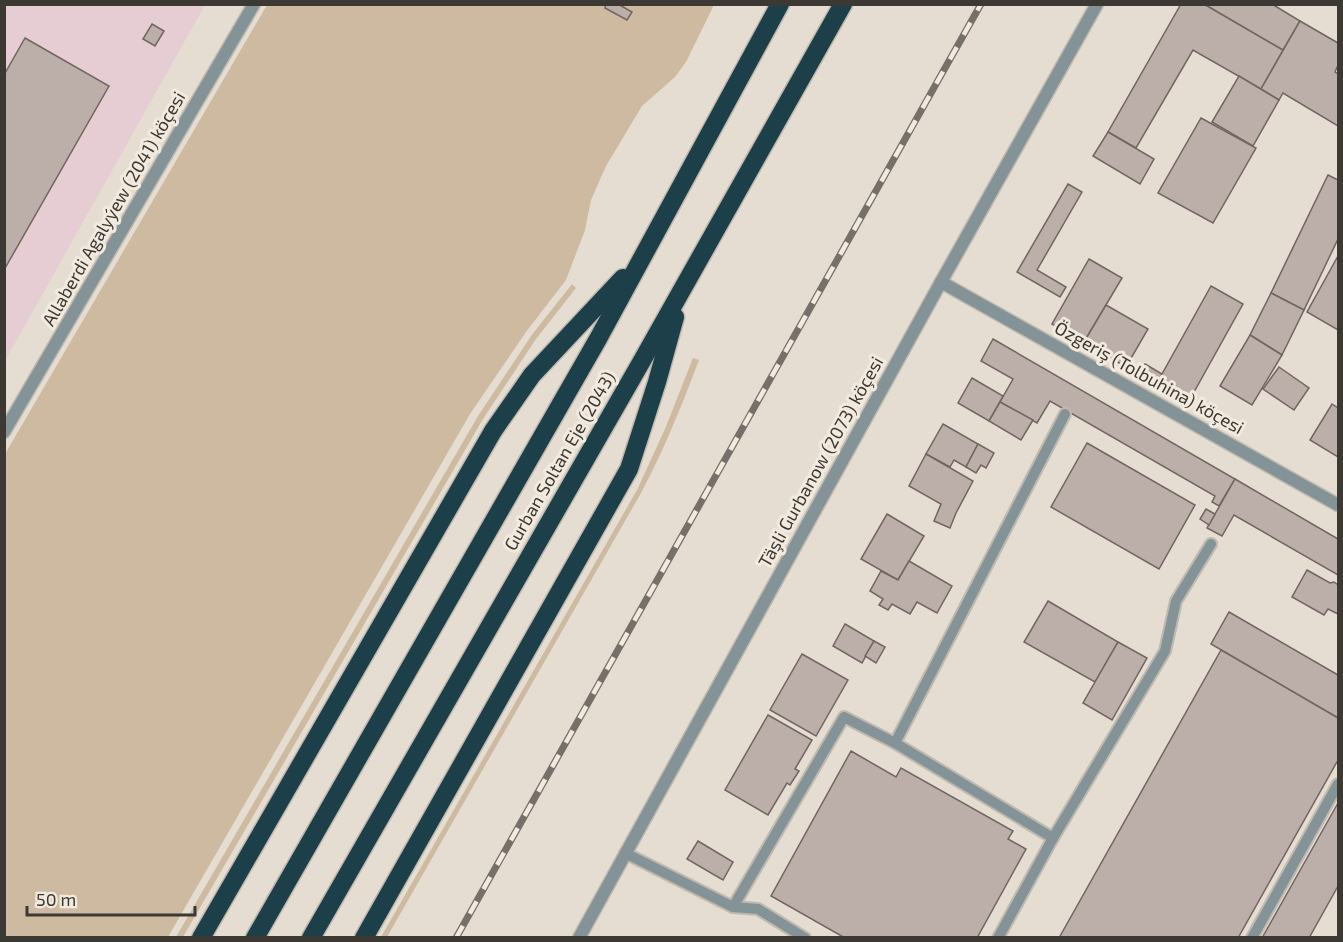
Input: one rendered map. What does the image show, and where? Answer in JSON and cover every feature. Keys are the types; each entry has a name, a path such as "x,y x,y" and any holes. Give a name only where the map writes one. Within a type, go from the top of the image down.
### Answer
{"highway":[{"name":"Gurban Soltan Eje (2043)","path":"255,938 597,339 780,4"},
{"name":"Gurban Soltan Eje (2043)","path":"311,938 843,4"},
{"path":"201,938 493,431 532,375 639,262"},
{"path":"364,938 629,469 657,382 682,290"}],"street":[{"name":"Allaberdi Agalyýew (2041) köçesi","path":"4,432 254,4"},
{"name":"Täşli Gurbanow (2073) köçesi","path":"579,938 1097,4"},
{"name":"Özgeriş (Tolbuhina) köçesi","path":"941,282 1338,505"}],"lane":[{"path":"895,743 1065,414"},
{"path":"998,938 1053,838 1165,651 1176,601 1211,544"},
{"path":"733,907 844,717 895,743 1053,838"},
{"path":"1252,938 1338,784"},
{"path":"625,853 733,907 759,909 805,938"}],"shaded area":[{"path":"5,5 205,5 5,361"},
{"path":"267,5 714,5 686,62 675,77 642,106 606,166 591,200 585,230 566,280 526,332 470,414 168,937 5,938 5,454"},
{"path":"572,284 576,288 536,339 483,419 183,937 176,937 478,416 531,336"},
{"path":"693,358 699,360 693,377 665,444 641,493 387,937 381,937 637,490 665,429"}],"building":[{"path":"606,4 618,4 632,12 627,20 605,8"},
{"path":"1181,4 1204,4 1283,50 1261,89 1193,50 1136,148 1108,132"},
{"path":"1204,4 1272,4 1300,21 1283,50"},
{"path":"1300,21 1338,43 1338,65 1335,72 1338,74 1338,126 1283,93 1279,100 1261,89"},
{"path":"152,24 164,31 155,46 143,39"},
{"path":"25,38 109,86 4,270 4,75"},
{"path":"1239,76 1279,100 1253,146 1212,122"},
{"path":"1201,118 1256,148 1213,223 1158,193"},
{"path":"1108,132 1154,159 1140,184 1093,156"},
{"path":"1328,175 1338,180 1338,239 1304,310 1271,293"},
{"path":"1068,184 1082,192 1037,270 1066,287 1060,297 1017,272"},
{"path":"1338,256 1338,330 1307,312"},
{"path":"1089,259 1122,278 1084,342 1052,324"},
{"path":"1211,286 1243,304 1189,401 1157,383"},
{"path":"1271,293 1304,310 1282,355 1250,335"},
{"path":"1106,305 1148,329 1126,367 1084,342"},
{"path":"1250,335 1282,355 1252,405 1220,386"},
{"path":"993,339 1235,479 1219,506 1212,502 1215,496 1050,401 1037,423 1000,402 1013,379 981,361"},
{"path":"1145,364 1162,374 1157,383 1140,373"},
{"path":"1279,367 1309,388 1294,410 1263,389"},
{"path":"972,378 1003,396 989,421 958,403"},
{"path":"1000,402 1033,420 1021,440 989,421"},
{"path":"1332,404 1338,408 1338,457 1310,440"},
{"path":"943,424 978,444 966,467 954,460 950,467 926,454"},
{"path":"1087,443 1195,505 1159,569 1051,507"},
{"path":"978,444 994,453 986,468 981,465 976,473 966,467"},
{"path":"926,454 973,481 950,528 934,521 941,504 909,486"},
{"path":"1235,479 1338,539 1338,575 1234,515 1222,536 1207,528"},
{"path":"1206,509 1215,514 1209,525 1200,519"},
{"path":"887,514 924,536 898,580 861,559"},
{"path":"909,561 952,586 937,613 917,602 910,614 892,604 888,610 879,605 883,599 870,591 881,571 898,580"},
{"path":"1307,570 1338,585 1338,614 1328,609 1324,615 1292,597"},
{"path":"1048,601 1118,642 1095,682 1024,642"},
{"path":"1229,612 1338,675 1338,718 1211,644"},
{"path":"845,624 874,641 862,663 833,646"},
{"path":"874,641 885,647 876,663 865,656"},
{"path":"1118,642 1147,658 1112,720 1083,703"},
{"path":"1221,650 1338,718 1338,760 1238,938 1059,938"},
{"path":"802,654 848,680 816,736 770,710"},
{"path":"768,715 812,740 795,769 799,771 790,785 787,783 768,815 725,790"},
{"path":"851,751 896,777 901,768 1013,831 1008,839 1026,849 977,938 845,938 771,896"},
{"path":"1338,803 1338,886 1309,938 1262,938"},
{"path":"698,841 733,862 723,880 687,859"}],"railway":[{"path":"456,938 981,4"}]}
